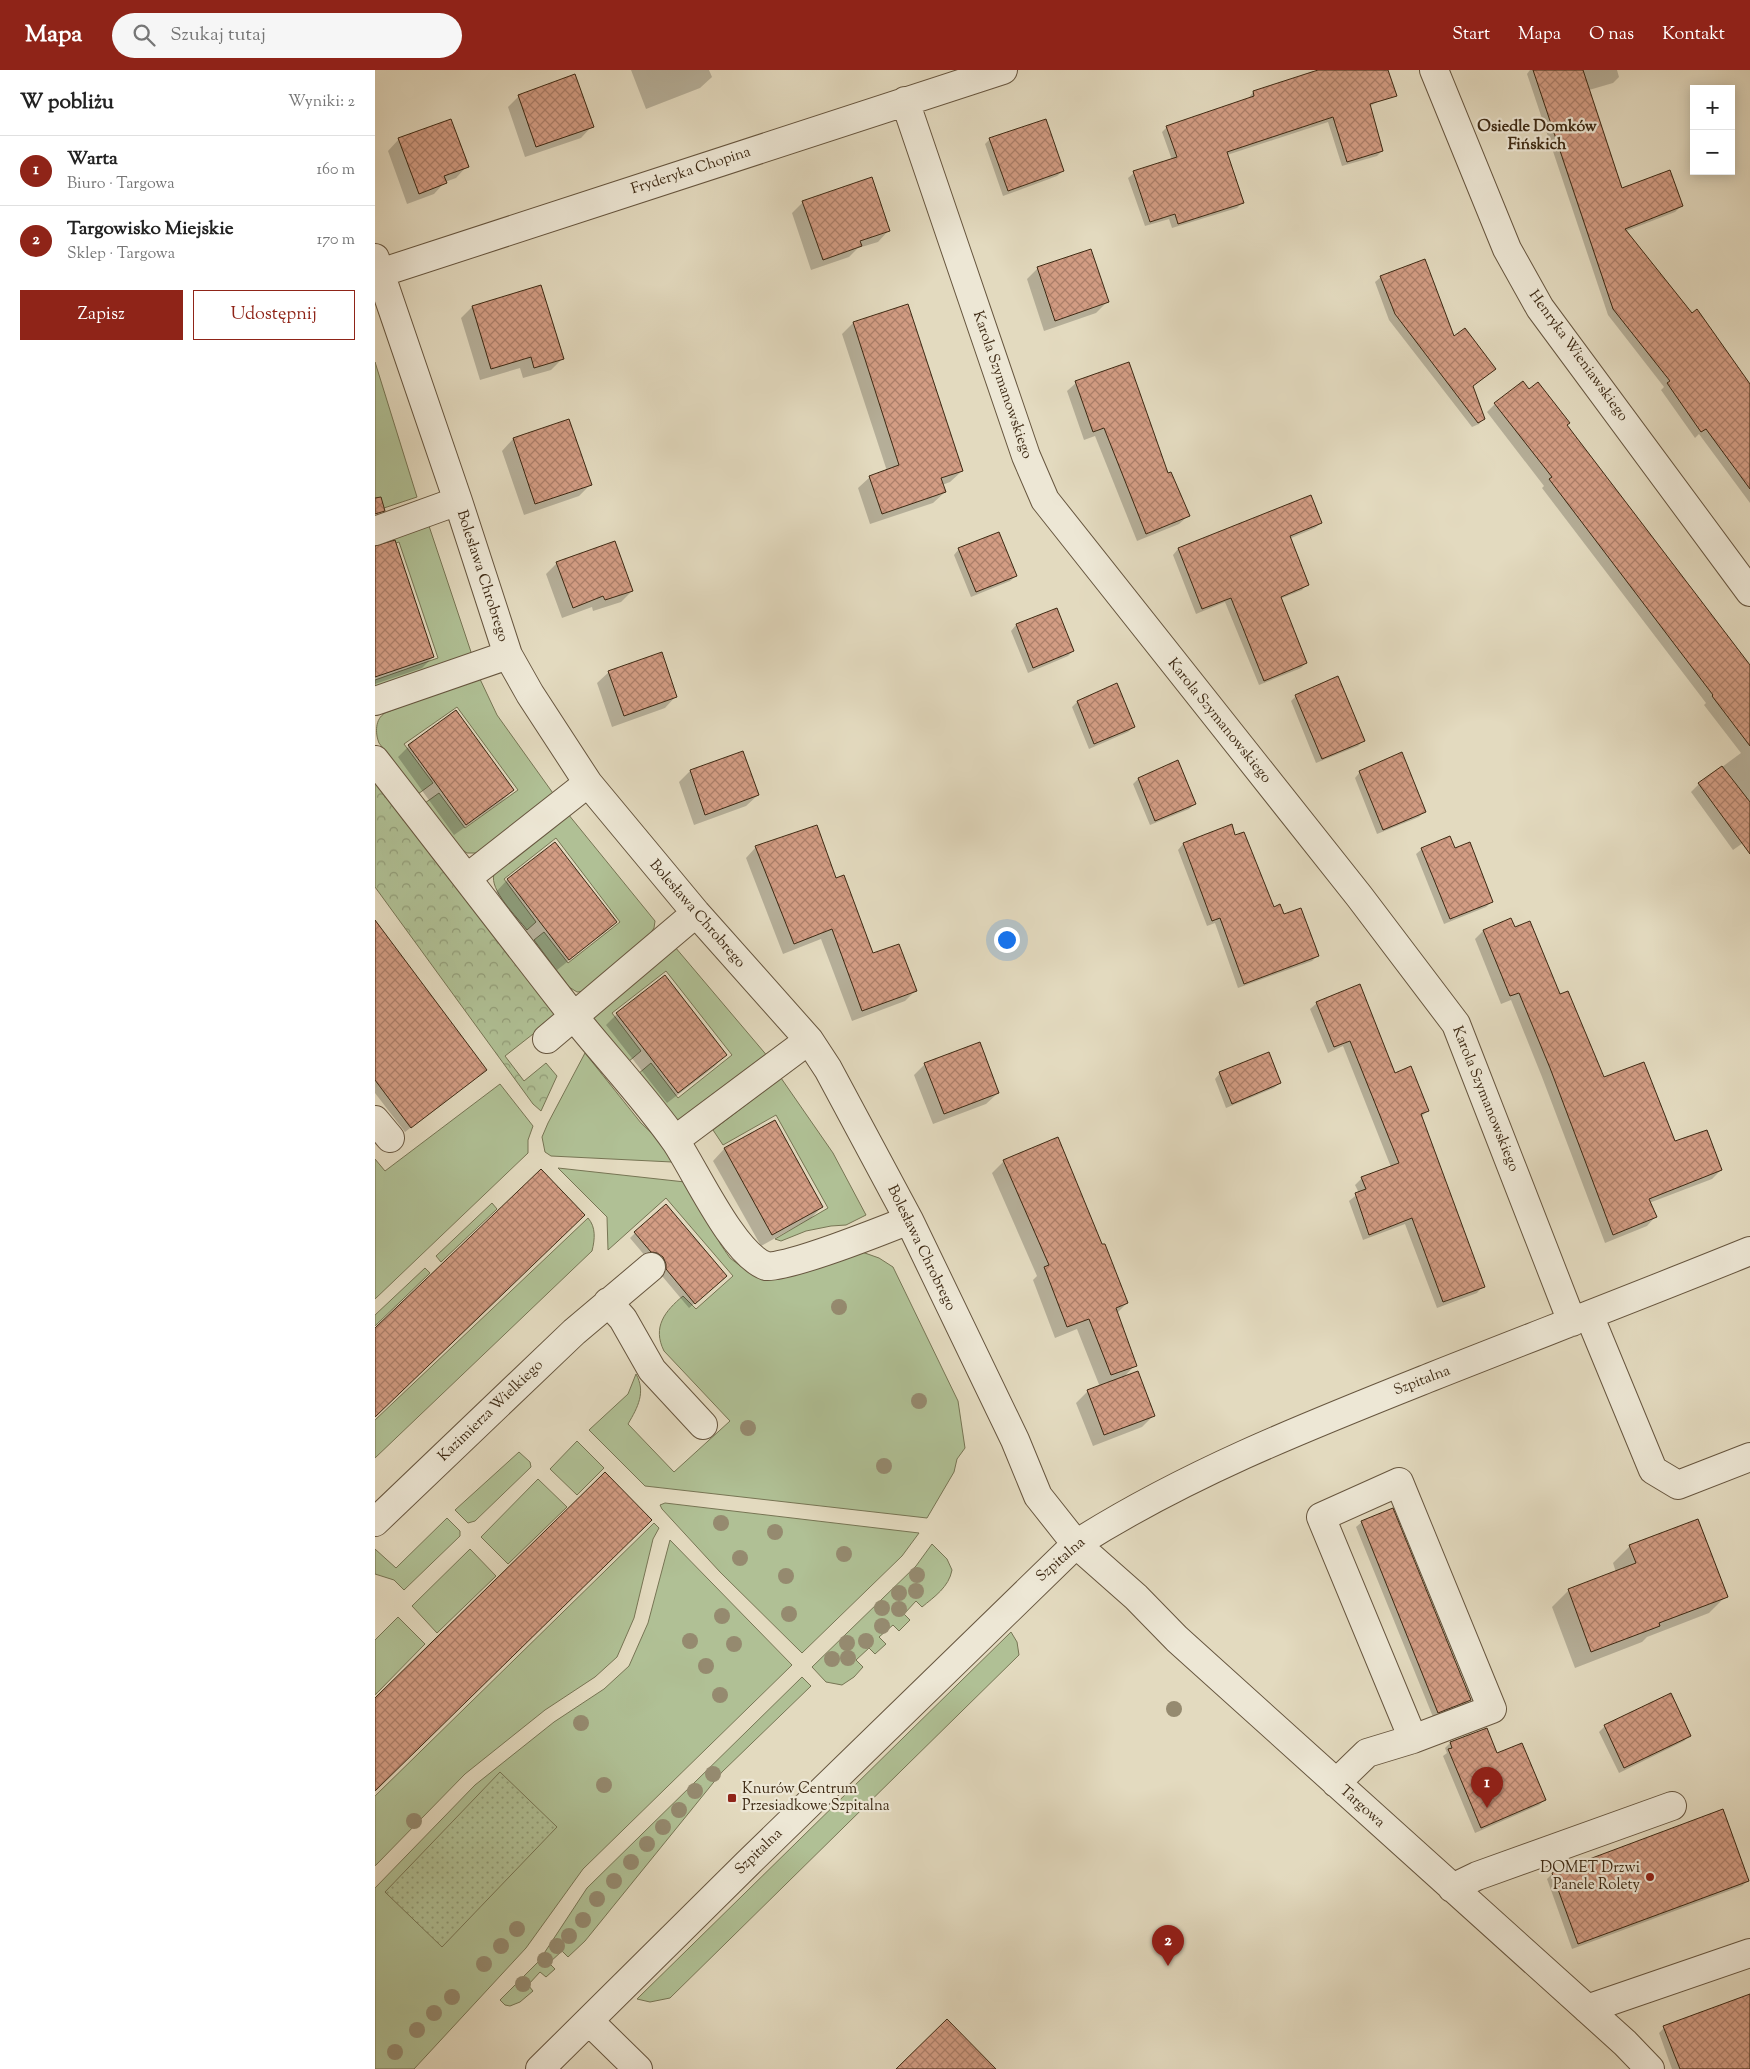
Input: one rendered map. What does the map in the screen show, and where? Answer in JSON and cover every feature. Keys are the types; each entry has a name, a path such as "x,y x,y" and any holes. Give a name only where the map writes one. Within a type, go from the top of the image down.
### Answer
{"street":[{"name":"Fryderyka Chopina","path":"377,265 1003,70"},
{"name":"Henryka Wieniawskiego","path":"1434,70 1507,249 1540,308 1750,592"},
{"name":"Karola Szymanowskiego","path":"905,101 1023,447 1037,485 1045,500 1359,896 1456,1024 1581,1318 1653,1470 1678,1484 1750,1457"},
{"name":"Bolesława Chrobrego","path":"377,265 458,501 508,655 530,694 588,783 696,913 809,1040 828,1069 909,1220 1015,1440 1038,1496 1076,1544"},
{"path":"375,531 458,501"},
{"path":"375,701 508,655"},
{"path":"375,760 575,1016 675,1140 728,1228 749,1256 767,1267 788,1264 881,1232 909,1220"},
{"path":"467,878 588,783"},
{"path":"547,1039 696,913"},
{"path":"675,1140 809,1040"},
{"name":"Szpitalna","path":"540,2069 1076,1544 1125,1513 1185,1481 1317,1422 1750,1251"},
{"name":"Kazimierza Wielkiego","path":"375,1522 524,1379 608,1302 651,1267"},
{"path":"608,1302 623,1319 652,1370 703,1425"},
{"path":"1335,1783 1367,1753 1413,1738 1502,1706 1399,1482 1321,1517 1413,1738"},
{"name":"Targowa","path":"1076,1544 1136,1597 1177,1639 1638,2056 1650,2069"},
{"path":"1452,1888 1477,1876 1671,1806"},
{"path":"1587,2010 1750,1953"},
{"path":"589,2021 638,2069"}],"green space":[{"path":"375,362 417,497 375,511"},
{"path":"429,526 472,655 375,688 375,680 438,658 399,542 375,550 375,544"},
{"path":"479,677 497,715 555,796 478,853 467,853 458,847 425,803 439,793 465,828 518,790 457,707 404,744 433,783 418,794 379,743 377,726 379,719 385,713"},
{"path":"375,778 556,1016 505,1056 524,1081 546,1063 557,1076 541,1111 533,1104 375,887"},
{"path":"568,814 655,921 654,928 646,940 587,991 577,992 569,987 534,940 544,932 568,963 620,922 556,838 504,879 536,922 527,930 500,895 494,880 494,874"},
{"path":"675,947 769,1058 677,1123 638,1074 651,1063 678,1098 732,1055 666,971 612,1013 641,1051 628,1062 593,1017"},
{"path":"585,1053 641,1123 661,1142 672,1162 551,1156 545,1152 542,1137"},
{"path":"781,1078 833,1153 866,1215 846,1225 806,1231 781,1241 775,1239 828,1208 776,1115 723,1145 713,1130"},
{"path":"500,1084 533,1126 528,1140 528,1153 375,1299 375,1159 385,1171"},
{"path":"558,1168 685,1182 730,1258 763,1280 779,1279 862,1252 879,1258 893,1267 958,1401 965,1448 957,1459 954,1472 927,1518 645,1486 589,1430 628,1394 636,1374 641,1393 638,1405 628,1424 674,1472 730,1421 664,1351 659,1334 662,1320 683,1296 696,1309 733,1276 666,1198 608,1250 607,1217"},
{"path":"492,1203 497,1209 441,1262 436,1256"},
{"path":"588,1218 594,1233 592,1251 375,1458 375,1420"},
{"path":"425,1268 430,1273 375,1326 375,1315"},
{"path":"577,1441 604,1468 577,1495 550,1469"},
{"path":"519,1452 530,1462 531,1467 475,1521 468,1523 455,1510"},
{"path":"538,1479 567,1507 508,1564 481,1537"},
{"path":"665,1503 919,1533 902,1556 802,1653 720,1572 662,1509 660,1505"},
{"path":"447,1518 460,1531 460,1536 404,1590 394,1580 375,1574 375,1549 396,1568"},
{"path":"654,1523 659,1528 653,1539 634,1618 617,1657 595,1677 545,1710 465,1774 375,1866 375,1796"},
{"path":"670,1540 792,1665 583,1869 526,1948 414,2069 375,2069 375,1888 475,1785 554,1722 604,1689 629,1666 648,1623"},
{"path":"932,1544 947,1559 952,1570 948,1582 922,1607 916,1601 904,1614 910,1620 899,1631 893,1625 879,1637 886,1644 875,1654 869,1648 856,1660 863,1667 854,1677 842,1685 826,1682 812,1667 916,1566"},
{"path":"470,1549 496,1576 437,1633 412,1606"},
{"path":"398,1617 425,1644 375,1695 375,1640"},
{"path":"1011,1632 1017,1642 1019,1655 670,1998 650,2002 637,1999"},
{"path":"802,1677 811,1686 722,1772 585,1941 568,1957 562,1951 549,1963 555,1969 546,1977 540,1972 528,1985 533,1991 520,2002 510,2006 505,2005 500,2000 539,1961 587,1888"},
{"path":"500,1772 557,1827 442,1947 385,1892"}],"building":[{"path":"1318,70 1388,70 1397,96 1370,104 1383,151 1347,162 1333,117 1227,152 1244,203 1178,224 1175,214 1150,222 1133,171 1177,157 1166,126 1254,96 1253,91"},
{"path":"1533,70 1583,70 1622,188 1670,170 1683,206 1625,229 1692,313 1697,309 1750,384 1750,489 1706,429 1701,432 1667,383 1670,381 1613,309"},
{"path":"575,74 594,127 536,147 518,95"},
{"path":"451,119 469,167 444,176 447,183 419,194 398,138"},
{"path":"1046,119 1064,171 1008,191 989,138"},
{"path":"872,177 890,231 860,241 862,246 823,260 802,201"},
{"path":"1091,249 1109,302 1055,321 1037,267"},
{"path":"1425,259 1454,336 1465,328 1496,369 1473,386 1485,419 1478,423 1395,314 1380,276"},
{"path":"541,285 564,359 534,368 531,357 491,369 472,306"},
{"path":"908,304 963,471 941,478 946,492 882,514 869,476 899,465 853,322"},
{"path":"1129,362 1168,473 1171,472 1190,516 1146,534 1104,428 1093,432 1075,381"},
{"path":"1523,381 1529,389 1538,382 1570,423 1567,425 1750,665 1750,746 1549,479 1552,477 1494,403"},
{"path":"569,419 592,485 535,504 513,438"},
{"path":"1311,495 1322,523 1290,536 1309,585 1281,597 1307,663 1264,681 1231,598 1202,609 1178,548"},
{"path":"381,497 385,511 375,514 375,498"},
{"path":"999,532 1017,576 976,592 958,548"},
{"path":"395,540 434,657 375,677 375,546"},
{"path":"615,541 633,591 605,600 603,596 573,608 556,562"},
{"path":"1057,608 1074,651 1033,668 1016,624"},
{"path":"662,652 677,697 624,716 608,671"},
{"path":"1338,676 1365,741 1322,759 1295,695"},
{"path":"1117,683 1135,727 1094,744 1077,701"},
{"path":"456,710 514,790 466,825 408,745"},
{"path":"743,751 759,795 705,815 690,770"},
{"path":"1402,752 1426,812 1383,830 1359,771"},
{"path":"1178,760 1196,804 1155,821 1138,778"},
{"path":"1722,766 1750,802 1750,854 1698,783"},
{"path":"1232,824 1235,835 1244,832 1274,907 1280,904 1284,914 1301,908 1319,956 1244,984 1220,918 1212,921 1183,843"},
{"path":"817,825 836,878 844,875 873,953 899,944 917,991 862,1011 832,929 794,944 755,846"},
{"path":"1450,836 1455,848 1470,842 1493,902 1450,919 1421,848"},
{"path":"555,842 617,922 569,960 507,879"},
{"path":"1511,918 1515,927 1530,921 1560,994 1568,991 1604,1077 1644,1062 1675,1141 1707,1130 1722,1170 1649,1199 1657,1217 1613,1235 1550,1068 1519,993 1510,996 1483,930"},
{"path":"375,920 487,1070 411,1128 375,1080"},
{"path":"665,975 727,1055 678,1093 616,1013"},
{"path":"1360,984 1395,1073 1411,1066 1429,1111 1421,1114 1485,1287 1443,1302 1412,1218 1369,1235 1355,1193 1366,1189 1361,1177 1399,1163 1350,1041 1334,1047 1316,1002"},
{"path":"980,1042 999,1093 944,1114 924,1063"},
{"path":"1269,1052 1281,1083 1232,1104 1219,1072"},
{"path":"775,1120 823,1207 772,1235 724,1148"},
{"path":"1058,1137 1102,1244 1105,1244 1128,1303 1116,1308 1137,1366 1111,1375 1089,1319 1067,1327 1044,1267 1049,1265 1003,1160"},
{"path":"541,1169 585,1215 375,1417 375,1328"},
{"path":"666,1204 727,1276 695,1304 666,1269 663,1257 651,1252 634,1232"},
{"path":"1138,1371 1155,1416 1104,1435 1087,1390"},
{"path":"605,1472 652,1520 375,1791 375,1698"},
{"path":"1393,1508 1471,1700 1438,1713 1361,1521"},
{"path":"1698,1519 1728,1597 1659,1623 1660,1626 1591,1652 1568,1589 1636,1563 1629,1545"},
{"path":"1671,1693 1691,1736 1624,1768 1604,1725"},
{"path":"1487,1728 1497,1753 1522,1743 1546,1800 1481,1828 1448,1749 1452,1748 1450,1742"},
{"name":"DOMET Drzwi Panele Rolety","path":"1723,1809 1749,1881 1578,1944 1552,1873"},
{"path":"1750,1994 1750,2069 1680,2069 1663,2026"},
{"path":"947,2019 996,2069 896,2069"}],"place":[{"name":"Knurów Centrum Przesiadkowe Szpitalna","path":"732,1798"},
{"name":"Warta","path":"1487,1808"},
{"name":"DOMET Drzwi Panele Rolety","path":"1650,1877"},
{"name":"Targowisko Miejskie","path":"1168,1966"}],"district":[{"name":"Osiedle Domków Fińskich","path":"1537,136"}]}
